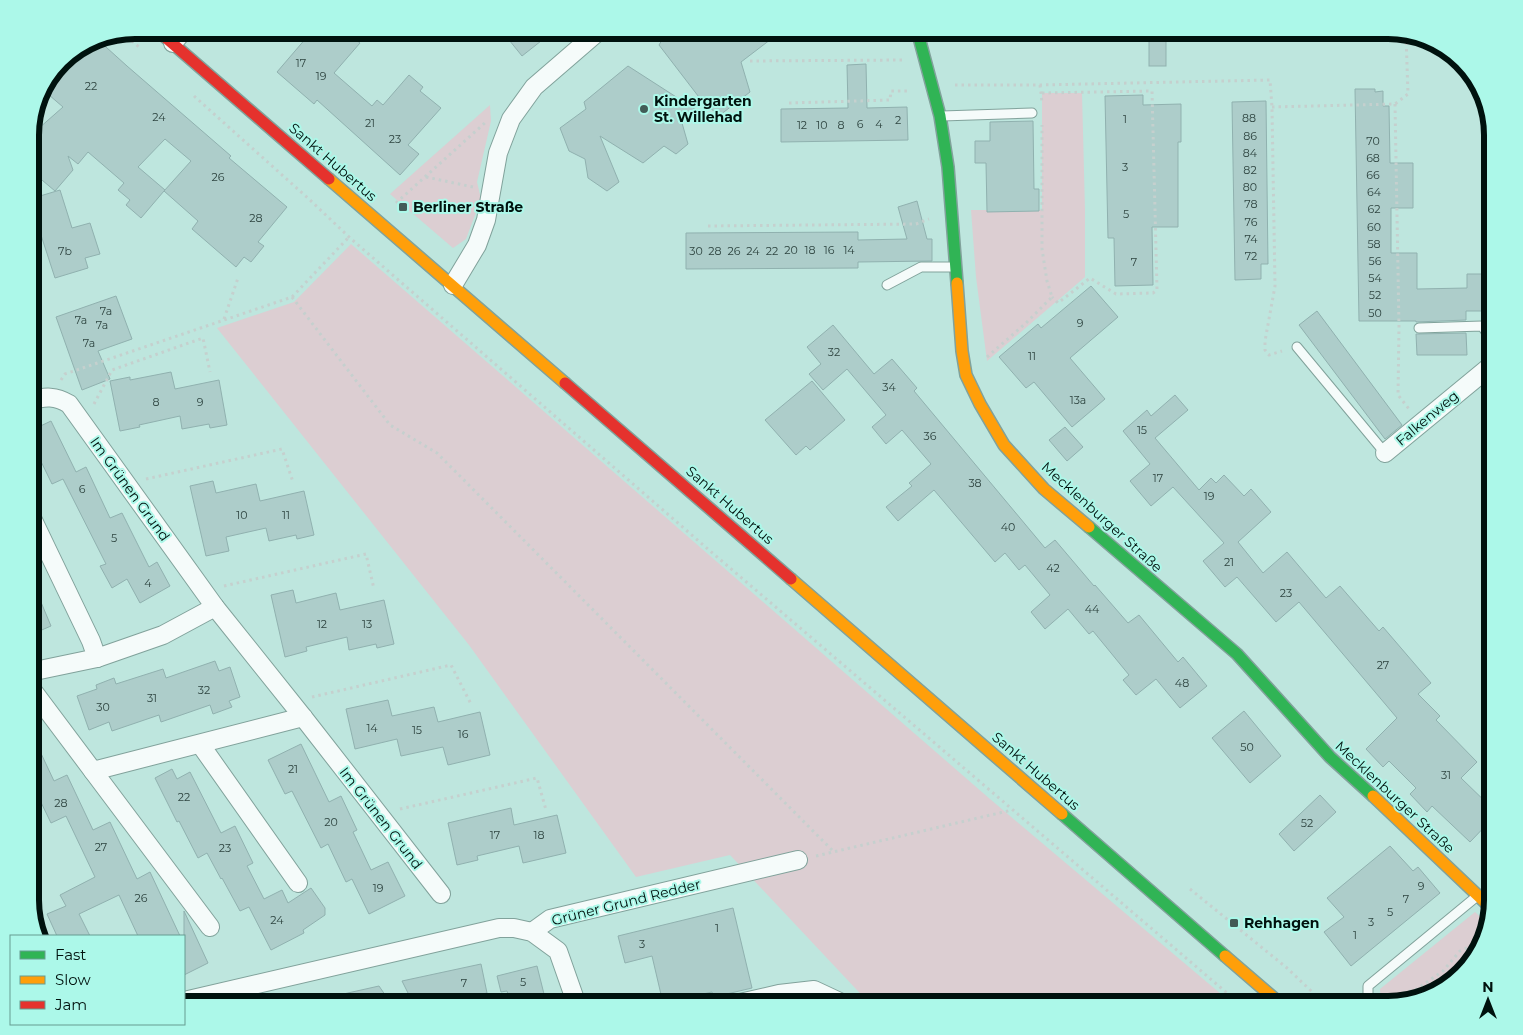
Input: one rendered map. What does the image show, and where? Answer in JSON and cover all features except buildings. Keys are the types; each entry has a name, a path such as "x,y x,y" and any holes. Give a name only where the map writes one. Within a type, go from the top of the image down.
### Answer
{"main road":[{"name":"Sankt Hubertus","path":"180,39 390,232 1272,996"},
{"name":"Mecklenburger Straße","path":"919,39 940,116 948,167 962,351 966,375 980,404 1004,445 1044,489 1237,654 1330,757 1484,901"}],"street":[{"path":"453,285 477,245 486,220 498,153 511,119 534,88 590,39"},
{"name":"Falkenweg","path":"1385,452 1484,371"},
{"name":"Im Grünen Grund","path":"39,399 52,397 62,399 69,404 216,607 441,894"},
{"path":"39,533 91,641 97,658"},
{"path":"39,670 97,658 163,635 216,607"},
{"path":"39,699 210,927"},
{"path":"93,771 304,717"},
{"path":"200,744 298,883"},
{"name":"Grüner Grund Redder","path":"532,932 550,919 798,860"},
{"path":"237,996 499,928 514,928 532,932 558,951 574,996"},
{"path":"770,996 814,990 827,996"}],"lane":[{"path":"940,116 1032,113"},
{"path":"887,285 920,267 955,267"},
{"path":"1419,328 1482,326 1484,329"},
{"path":"1297,347 1385,452"},
{"path":"1368,996 1368,986 1478,896"}],"path":[{"path":"130,39 141,49"},
{"path":"1272,107 1395,104 1408,94 1406,41"},
{"path":"750,61 925,60"},
{"path":"932,85 1040,85 1270,80 1274,286 1265,350 1269,355 1297,347"},
{"path":"1040,85 1042,103"},
{"path":"789,103 890,100 891,91 918,90"},
{"path":"1042,93 1152,91 1157,290 1153,293 1116,294 1090,278 1058,303 1052,297 1047,281 1042,249 1042,122"},
{"path":"188,92 349,236 716,556 1230,996"},
{"path":"1395,104 1399,327 1398,395 1421,423"},
{"path":"396,203 490,118"},
{"path":"425,177 491,191"},
{"path":"708,226 916,224 951,211"},
{"path":"61,382 66,374 292,297 349,236"},
{"path":"224,320 238,278"},
{"path":"292,297 390,425 437,453 834,852"},
{"path":"966,375 1026,323 1052,297"},
{"path":"93,404 112,370 203,338 210,372"},
{"path":"141,480 282,449 293,482"},
{"path":"221,587 366,554 374,589"},
{"path":"304,699 451,666 471,704"},
{"path":"398,810 537,778 546,810"},
{"path":"798,860 1012,810"},
{"path":"1190,889 1286,968 1316,996"},
{"path":"1397,995 1417,989 1443,971 1460,952 1472,946"}],"shaded area":[{"path":"1042,93 1082,93 1085,277 987,361 976,277 971,210 1042,210"},
{"path":"490,105 491,121 477,182 481,199 466,239 453,248 390,194"},
{"path":"351,244 990,799 1223,996 863,996 730,855 636,877 469,645 217,328 294,302"},
{"path":"1475,912 1482,918 1477,937 1468,954 1447,976 1425,989 1413,993 1380,996 1380,989"}],"traffic: fast":[{"path":"919,39 940,116 948,167 957,283"},
{"path":"1089,527 1237,654 1330,757 1373,796"},
{"path":"1062,814 1225,956"}],"traffic: slow":[{"path":"329,179 565,383"},
{"path":"957,283 962,351 966,375 980,404 1004,445 1044,489 1089,527"},
{"path":"791,579 1062,814"},
{"path":"1373,796 1484,901"},
{"path":"1225,956 1272,996"}],"traffic: jam":[{"path":"167,39 329,179"},
{"path":"565,383 791,579"}],"place":[{"name":"Kindergarten St. Willehad","path":"644,109"},
{"name":"Berliner Straße","path":"403,207"},
{"name":"Rehhagen","path":"1234,923"}]}
